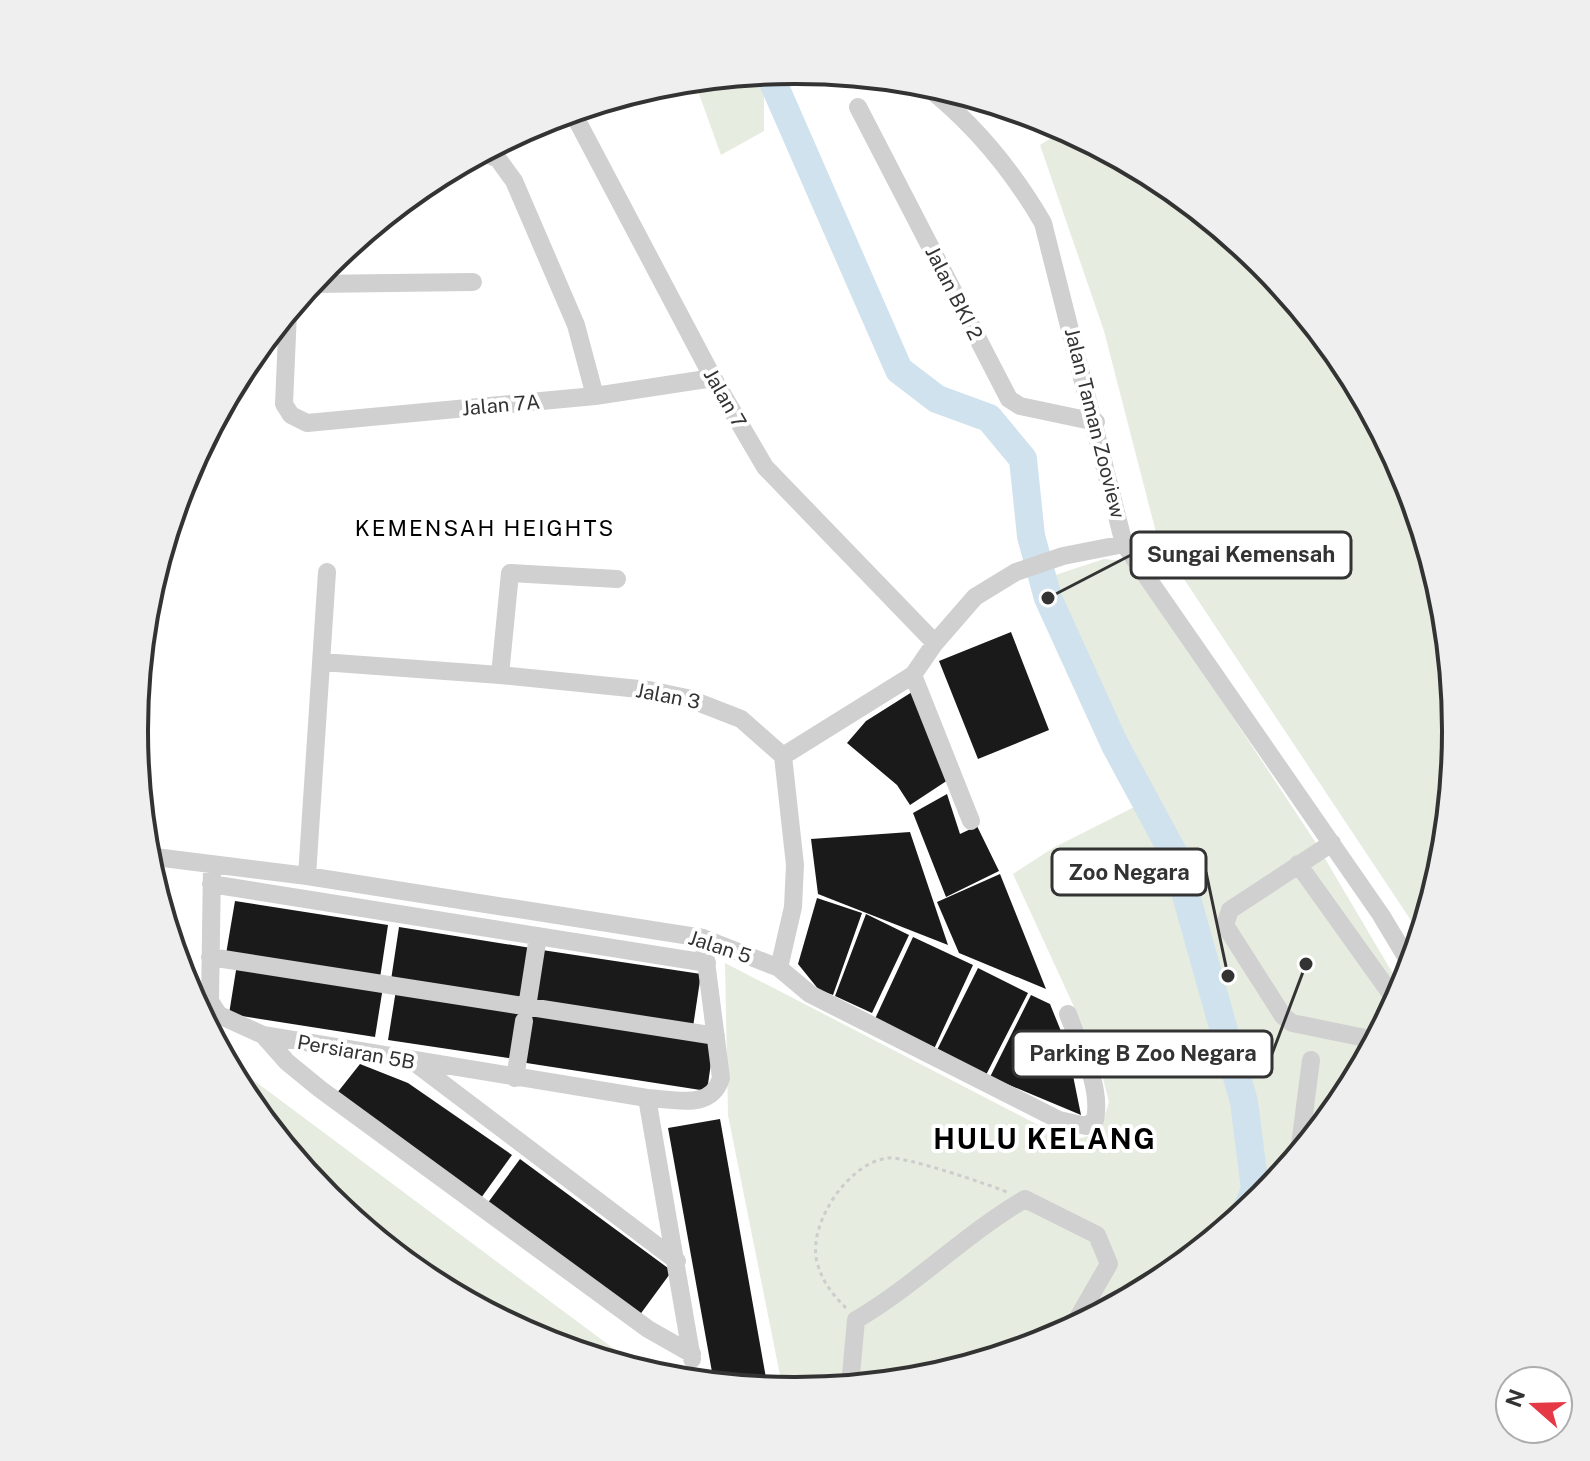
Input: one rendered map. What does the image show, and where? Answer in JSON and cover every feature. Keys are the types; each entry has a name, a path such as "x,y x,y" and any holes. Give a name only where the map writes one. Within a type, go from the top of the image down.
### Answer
{"street":[{"name":"Jalan Taman Zooview","path":"946,102 982,136 1015,177 1043,223 1096,422 1124,544 1332,843 1402,951"},
{"name":"Jalan BKI 2","path":"858,107 1009,399 1020,406 1096,422"},
{"name":"Jalan 7","path":"578,122 713,378 765,467 935,643"},
{"path":"496,158 514,181 576,325 595,396"},
{"path":"328,284 473,282"},
{"name":"Jalan 7A","path":"287,331 284,404 291,415 307,423 595,396 713,378"},
{"path":"779,968 793,907 795,865 783,756 913,675 935,643 975,597 1016,572 1063,556 1124,544"},
{"path":"307,876 327,572"},
{"path":"500,675 510,573 617,579"},
{"name":"Jalan 3","path":"322,662 500,675 687,698 741,719 783,756"},
{"path":"913,675 971,821"},
{"path":"1332,843 1230,910 1225,925 1283,1016 1292,1023 1364,1038"},
{"name":"Jalan 5","path":"162,860 211,875 538,936 707,963"},
{"path":"1298,864 1387,989"},
{"name":"Jalan 5","path":"211,875 307,876 703,938 779,968 810,994 1059,1120 1086,1126 1095,1120 1097,1110 1093,1086 1068,1014"},
{"name":"Persiaran 5B","path":"211,875 210,1001 219,1015 263,1035 647,1098 693,1100 713,1096 721,1078 716,1036"},
{"path":"515,1078 538,936"},
{"path":"210,957 526,1014 716,1036 703,938"},
{"path":"263,1035 287,1062 320,1089 692,1358 647,1098"},
{"path":"1302,1132 1311,1060"},
{"path":"414,1062 677,1261"},
{"path":"851,1374 856,1320 926,1274 980,1225 1025,1199 1097,1235 1109,1264 1083,1309"}],"path":[{"path":"856,1320 828,1290 816,1259 817,1236 830,1205 849,1180 869,1164 890,1157 950,1172 1025,1199"}],"shaded area":[{"path":"768,85 764,90 764,131 721,155 698,92"},
{"path":"1052,137 1118,171 1154,193 1221,244 1281,304 1308,337 1333,371 1375,445 1407,523 1419,563 1429,604 1440,688 1442,730 1436,815 1429,857 1412,922 1158,540 1104,331 1040,145"},
{"path":"1104,559 1124,561 1136,570 1314,840 1393,974 1355,1054 1308,1124 1252,1188 1221,1217 1154,1268 1081,1310 1042,1328 962,1355 879,1371 837,1376 780,1377 728,1115 725,963 1052,1132 1076,1138 1100,1130 1109,1102 1098,1059 1013,874 1053,848 1152,798 1071,659 1037,581"},
{"path":"249,1077 618,1352 548,1328 509,1310 436,1268 401,1243 369,1217 309,1157"}],"building":[{"path":"1011,632 1049,730 978,759 939,661"},
{"path":"912,692 948,780 910,805 897,785 847,743 866,721"},
{"path":"947,794 960,834 977,826 999,871 946,897 913,813"},
{"path":"910,832 948,945 818,894 811,839"},
{"path":"1000,874 1046,989 959,953 937,902"},
{"path":"817,898 862,913 833,995 819,990 798,964"},
{"path":"235,901 388,925 380,978 226,954"},
{"path":"866,914 909,935 872,1013 835,996"},
{"path":"399,927 531,948 522,1001 391,980"},
{"path":"913,937 973,965 934,1049 874,1021"},
{"path":"542,950 701,974 693,1027 534,1002"},
{"path":"237,964 383,987 375,1037 229,1014"},
{"path":"978,968 1028,993 986,1075 937,1050"},
{"path":"396,990 523,1010 515,1059 388,1040"},
{"path":"1031,995 1050,1004 1067,1046 1081,1115 990,1077"},
{"path":"528,1013 714,1042 707,1091 520,1062"},
{"path":"360,1064 408,1083 512,1155 481,1198 337,1093"},
{"path":"720,1119 766,1376 712,1371 668,1128"},
{"path":"520,1159 672,1271 639,1316 487,1204"}],"waterway":[{"path":"774,84 899,370 937,399 989,418 1023,459 1031,536 1048,598 1115,745 1175,856 1244,1102 1255,1185"}],"place":[{"name":"Sungai Kemensah","path":"1048,598"},
{"name":"Parking B Zoo Negara","path":"1306,964"},
{"name":"Zoo Negara","path":"1228,976"}],"district":[{"name":"KEMENSAH HEIGHTS","path":"485,528"},
{"name":"HULU KELANG","path":"1045,1138"}]}
